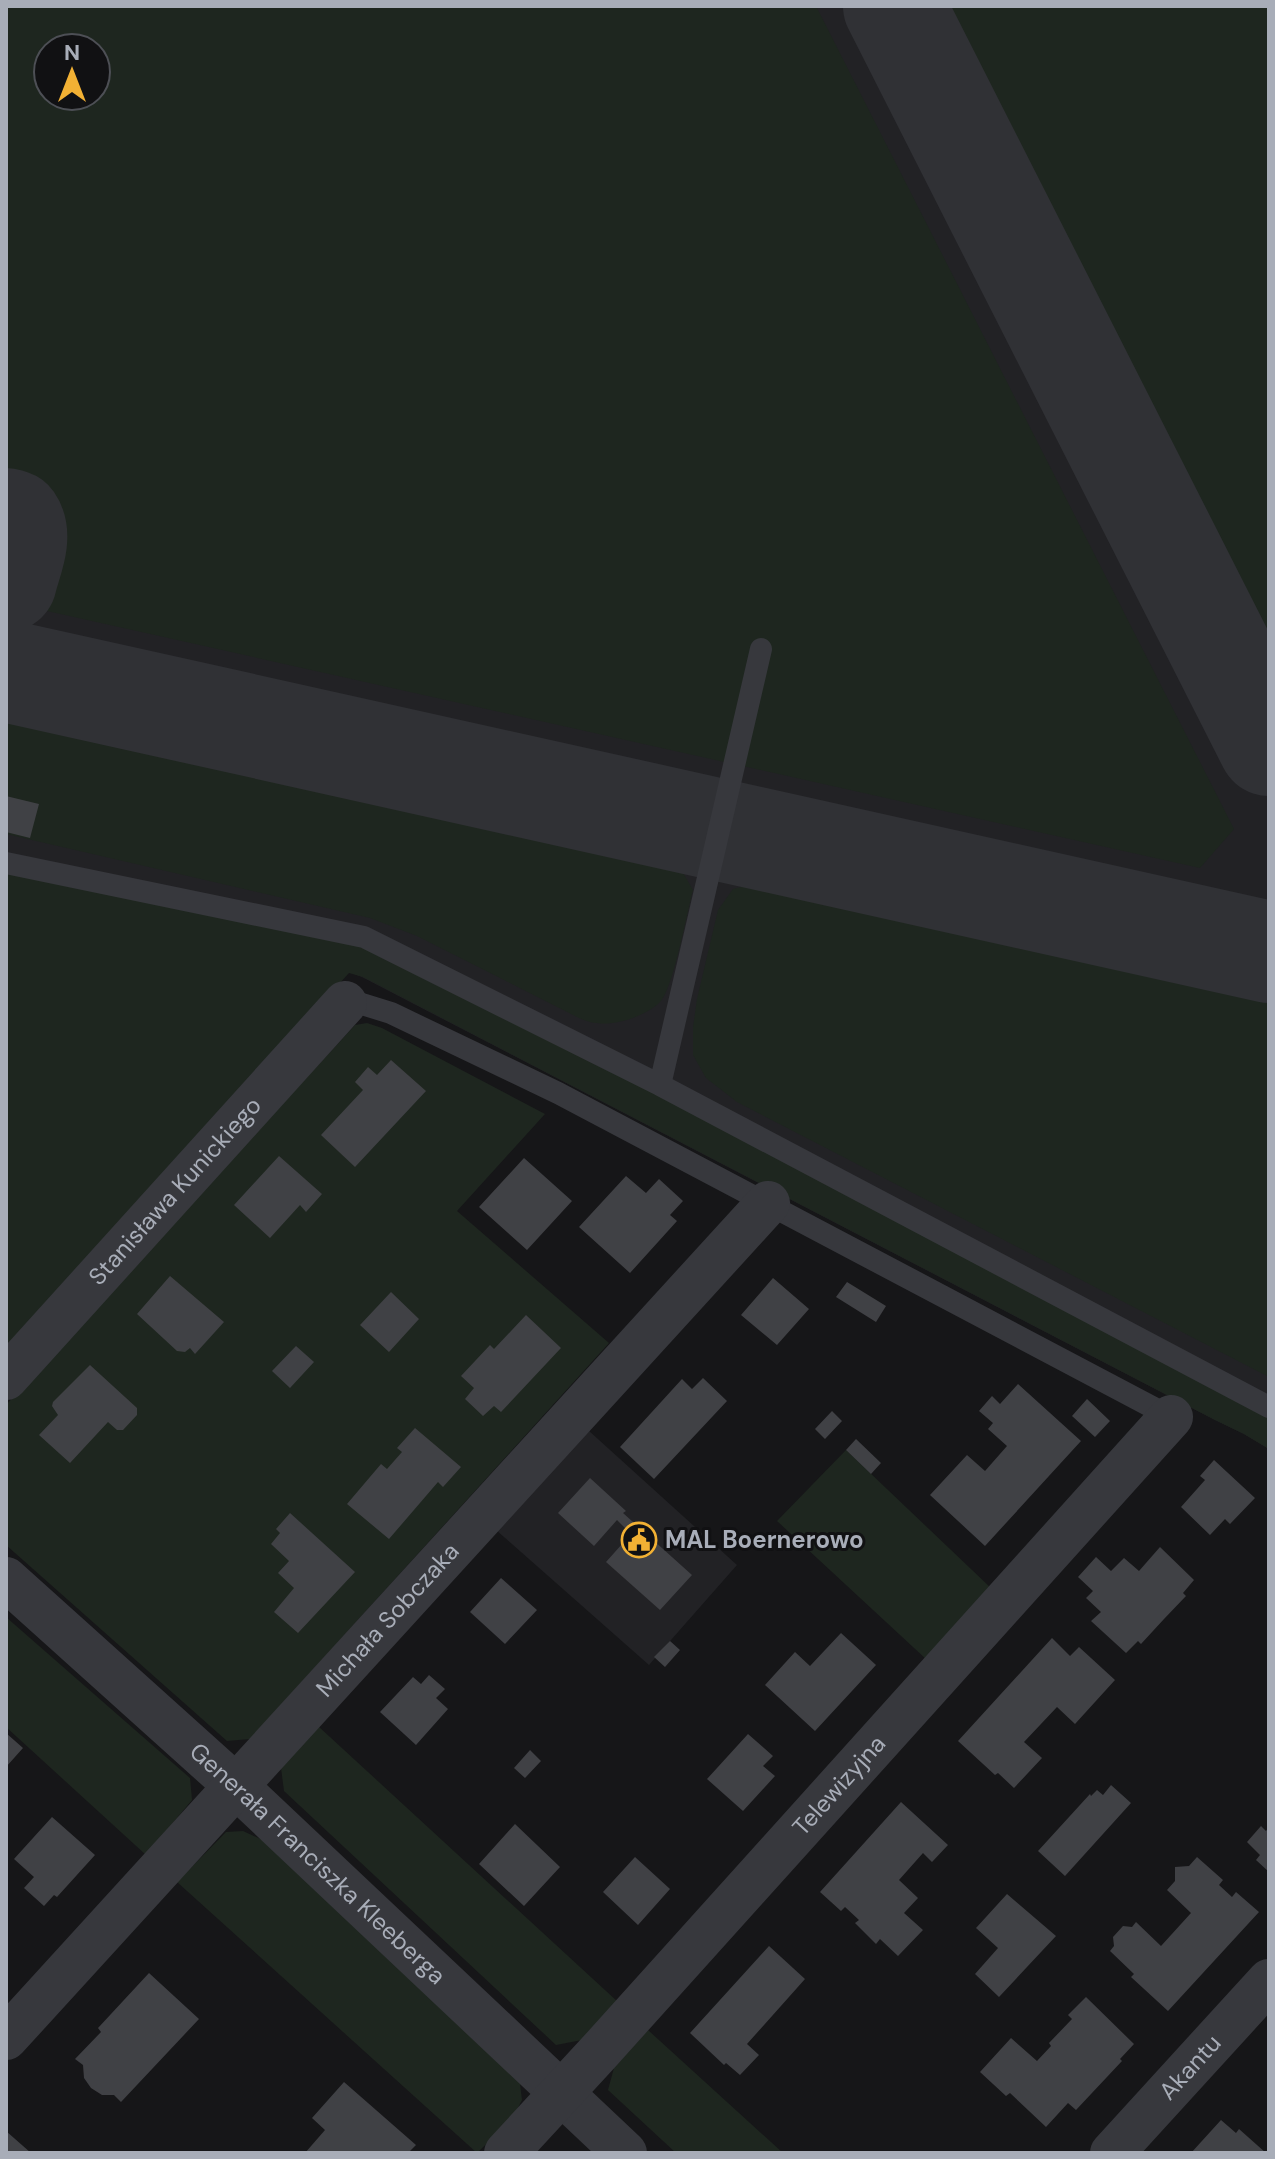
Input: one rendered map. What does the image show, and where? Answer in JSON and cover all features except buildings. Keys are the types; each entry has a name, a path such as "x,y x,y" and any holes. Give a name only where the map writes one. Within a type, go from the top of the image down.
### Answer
{"street":[{"name":"Stanisława Kunickiego","path":"6,1378 345,1003"},
{"name":"Michała Sobczaka","path":"6,2038 768,1203"},
{"name":"Telewizyjna","path":"506,2153 1171,1417"},
{"name":"Generała Franciszka Kleeberga","path":"6,1579 236,1786 625,2153"},
{"name":"Akantu","path":"1112,2153 1269,1981"}],"lane":[{"path":"660,1085 761,649"},
{"path":"6,863 364,937 660,1085 1269,1407"},
{"path":"345,1003 362,1004 405,1019 558,1093 1171,1417"}],"shaded area":[{"path":"6,6 1269,6 1269,1449 349,972 6,902"},
{"path":"6,6 816,6 1234,829 1200,868 47,611 34,587 50,512 6,501"},
{"path":"947,6 1269,6 1269,647"},
{"path":"6,722 682,871 693,890 670,983 660,1002 639,1016 604,1024 592,1022 417,936 370,918 6,834"},
{"path":"6,869 380,951 1269,1413 1269,1449 363,977 349,973 6,1350"},
{"path":"753,884 1260,999 1269,1005 1269,1377 737,1102 706,1078 693,1055 693,1027 718,910 733,889"},
{"path":"367,1023 545,1114 457,1211 609,1343 250,1739 227,1741 6,1545 6,1405 355,1025"},
{"path":"588,1430 737,1565 649,1665 496,1530"},
{"path":"846,1450 992,1589 927,1660 777,1521"},
{"path":"6,1617 190,1778 192,1800 146,1855 6,1727"},
{"path":"318,1726 618,2002 582,2040 556,2045 284,1791 281,1768"},
{"path":"243,1831 265,1841 519,2076 522,2100 512,2119 477,2153 177,1882 226,1832"},
{"path":"648,2030 783,2153 676,2153 608,2090 614,2068"}],"taxiway":[{"path":"894,6 1269,745"},
{"path":"6,519 12,521 16,535 6,581"},
{"path":"6,671 1269,952"}],"place":[{"name":"MAL Boernerowo","path":"639,1540"}]}
